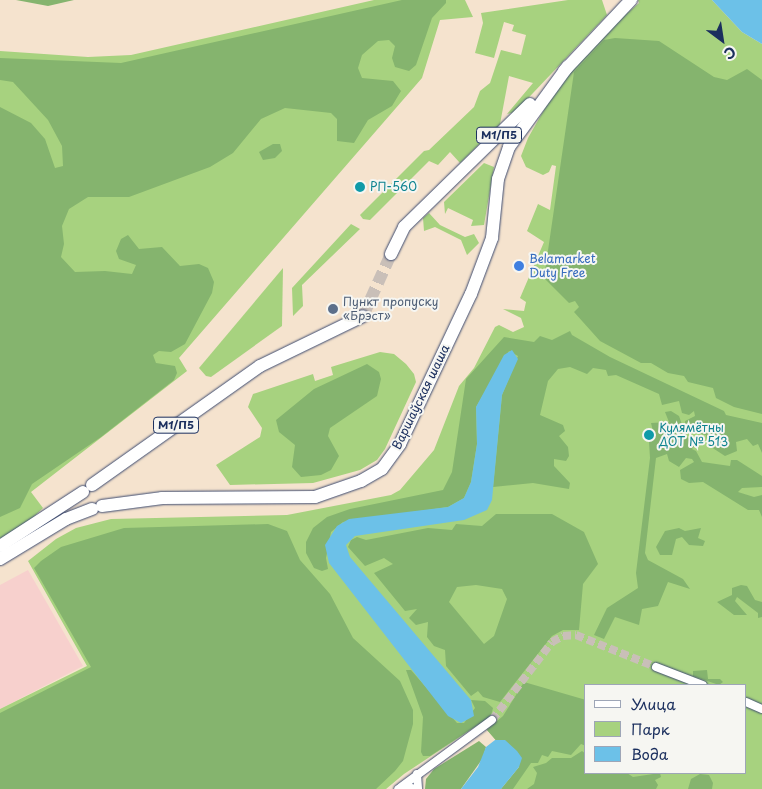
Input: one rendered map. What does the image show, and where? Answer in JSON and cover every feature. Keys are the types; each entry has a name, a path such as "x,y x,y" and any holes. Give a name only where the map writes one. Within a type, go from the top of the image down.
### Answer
{"highway":[{"name":"Варшаўская шаша","path":"391,254 404,227 568,66 631,0"},
{"name":"Варшаўская шаша","path":"0,559 66,520 97,508 162,498 315,497 361,481 382,469 400,444 471,294 492,238 498,179 509,148 568,66"},
{"name":"М1/П5","path":"0,546 87,488 260,366 363,316"}],"street":[{"path":"656,667 700,684"},
{"path":"747,702 762,709"},
{"path":"399,788 472,737 492,720"},
{"path":"399,788 416,789 417,774"}],"shaded area":[{"path":"28,570 83,666 0,709 0,585"}],"green space":[{"path":"16,0 74,0 48,6"},
{"path":"374,0 465,0 473,17 440,20 422,78 179,358 187,371 31,492 43,508 26,524 0,541 0,51 88,57 131,55"},
{"path":"402,0 446,0 446,3 432,18 416,65 409,71 395,67 392,58 395,46 389,40 378,41 362,55 358,68 362,78 393,81 401,91 392,106 368,120 354,143 337,141 337,119 331,113 285,108 261,119 233,153 210,167 129,197 88,197 69,209 62,226 64,244 61,257 75,272 105,271 132,274 136,265 119,259 116,251 121,239 128,235 139,249 162,247 180,266 199,264 208,268 214,282 212,293 185,344 171,352 159,351 153,355 156,363 175,366 177,373 174,380 101,437 32,484 20,508 0,517 0,107 31,123 45,139 55,168 63,166 62,146 48,120 13,82 0,80 0,58 121,63"},
{"path":"568,0 602,0 607,15 515,112 507,114 533,83 509,76 500,124 460,163 450,152 438,165 429,161 370,220 363,219 360,215 424,151 429,150 474,107 480,91 490,83 501,50 521,55 526,35 512,31 514,25 504,22 494,58 475,53 483,23 481,13"},
{"path":"638,0 712,0 742,32 762,44 762,789 501,789 519,767 481,723 404,774 386,789 0,789 0,709 87,666 28,561 56,539 76,528 111,519 287,515 391,495 400,490 434,450 459,386 474,368 495,327 499,325 513,332 524,327 521,318 503,309 524,311 526,302 520,298 544,242 527,231 538,204 550,210 556,166 552,165 549,172 543,175 526,167 521,156 528,138 557,87 611,27 639,3"},
{"path":"615,38 659,41 714,77 727,80 747,69 762,80 762,414 734,407 716,398 713,388 688,382 684,376 668,373 651,363 641,363 600,341 574,312 579,307 575,301 569,303 544,278 574,72 604,40"},
{"path":"273,144 280,144 282,151 275,158 263,160 259,152"},
{"path":"484,163 494,167 484,225 471,226 473,220 448,208 445,214 444,202"},
{"path":"429,213 440,225 465,237 474,234 479,243 467,255 461,240 435,227 424,231 423,218"},
{"path":"351,224 360,229 302,285 303,306 293,316 292,288"},
{"path":"283,268 282,326 211,377 206,376 199,368"},
{"path":"570,331 572,335 610,357 724,411 726,415 762,423 762,453 758,444 753,446 747,439 736,442 737,451 725,456 708,445 706,435 685,430 685,421 695,416 694,411 689,415 682,413 679,401 662,405 659,394 616,375 608,376 606,370 593,368 587,374 570,367 558,369 548,381 540,415 563,425 565,431 559,436 568,447 569,456 566,461 554,459 554,466 570,483 569,489 533,483 493,487 502,395 518,356 509,351 476,407 477,444 471,482 464,498 448,507 343,522 331,532 326,558 328,569 322,571 314,568 306,553 306,542 313,528 327,517 350,509 443,490 452,472 466,379 504,337 534,342 540,336 552,340"},
{"path":"380,352 394,354 406,364 414,374 416,382 385,449 377,460 360,470 313,483 230,485 216,465 260,437 262,428 248,407 253,394 313,374 315,381 333,375 331,367"},
{"path":"367,364 379,372 381,379 377,396 330,428 328,436 339,456 331,470 321,475 301,477 292,467 295,445 279,432 276,420 314,389"},
{"path":"671,411 679,416 686,436 690,440 697,438 698,442 692,449 696,451 702,462 730,466 731,460 737,460 762,476 762,487 742,488 738,492 754,497 762,495 762,517 759,510 748,510 703,482 689,483 681,479 680,470 694,462 692,459 686,458 679,467 669,461 667,454 656,458 645,553 648,560 683,579 690,589 668,582 658,606 642,609 639,625 615,617 604,639 594,635 607,608 638,588 636,573 650,458 649,442 654,435 651,423 669,422 665,412"},
{"path":"496,514 552,514 584,532 598,564 583,584 579,630 563,630 552,636 500,702 483,697 478,691 471,696 446,666 445,650 434,646 427,637 428,622 416,625 409,618 417,609 405,611 374,573 393,564 384,558 365,566 348,547 351,540 357,537 366,540 428,528 452,530 456,524 482,526","holes":["476,585 502,589 507,599 494,636 484,644 449,602 457,587"]},
{"path":"268,524 287,531 300,560 330,594 353,638 400,681 413,710 413,724 403,761 395,771 376,789 0,789 0,713 91,667 34,568 41,561 61,547 124,528"},
{"path":"679,528 685,531 701,528 698,538 705,541 703,546 689,545 682,537 676,539 672,555 660,555 656,547 665,531"},
{"path":"741,585 747,586 755,600 762,602 762,617 758,618 758,613 737,597 735,601 747,615 734,615 717,602 732,595 732,588"},
{"path":"406,670 411,670 457,723 464,723 475,708 471,700 485,701 493,708 491,716 430,756 423,756 421,752 423,717"},
{"path":"707,670 708,679 720,679 723,682 716,684 693,676 693,671"},
{"path":"524,682 584,699 584,745 581,744 571,755 552,751 548,757 542,755 538,763 531,763 513,789 501,789 519,767 487,730 503,716"},
{"path":"479,741 486,747 483,758 461,789 425,789 426,779 434,769"},
{"path":"582,751 584,752 584,774 628,774 633,777 660,774 661,777 655,780 658,785 656,789 527,789 534,784 537,773 533,767 546,763 552,758 571,758"},
{"path":"700,774 709,775 713,783 712,789 688,789 691,779"}],"water":[{"path":"712,0 762,0 762,44 742,32"},
{"path":"512,350 518,359 502,395 492,500 487,510 464,520 355,536 346,545 350,557 471,700 474,716 461,723 448,716 329,563 325,545 337,526 349,519 448,507 464,498 471,482 477,444 476,407 504,355"},
{"path":"495,740 505,740 517,751 522,758 519,767 501,789 461,789 478,767 486,747"}],"tunnel":[{"path":"363,316 391,254"},
{"path":"492,720 552,642 563,636 576,635 656,667"}],"place":[{"name":"РП-560","path":"360,187"},
{"name":"Belamarket Duty Free","path":"519,266"},
{"name":"Пункт пропуску «Брэст»","path":"333,309"},
{"name":"Кулямётны ДОТ № 513","path":"649,435"}]}
